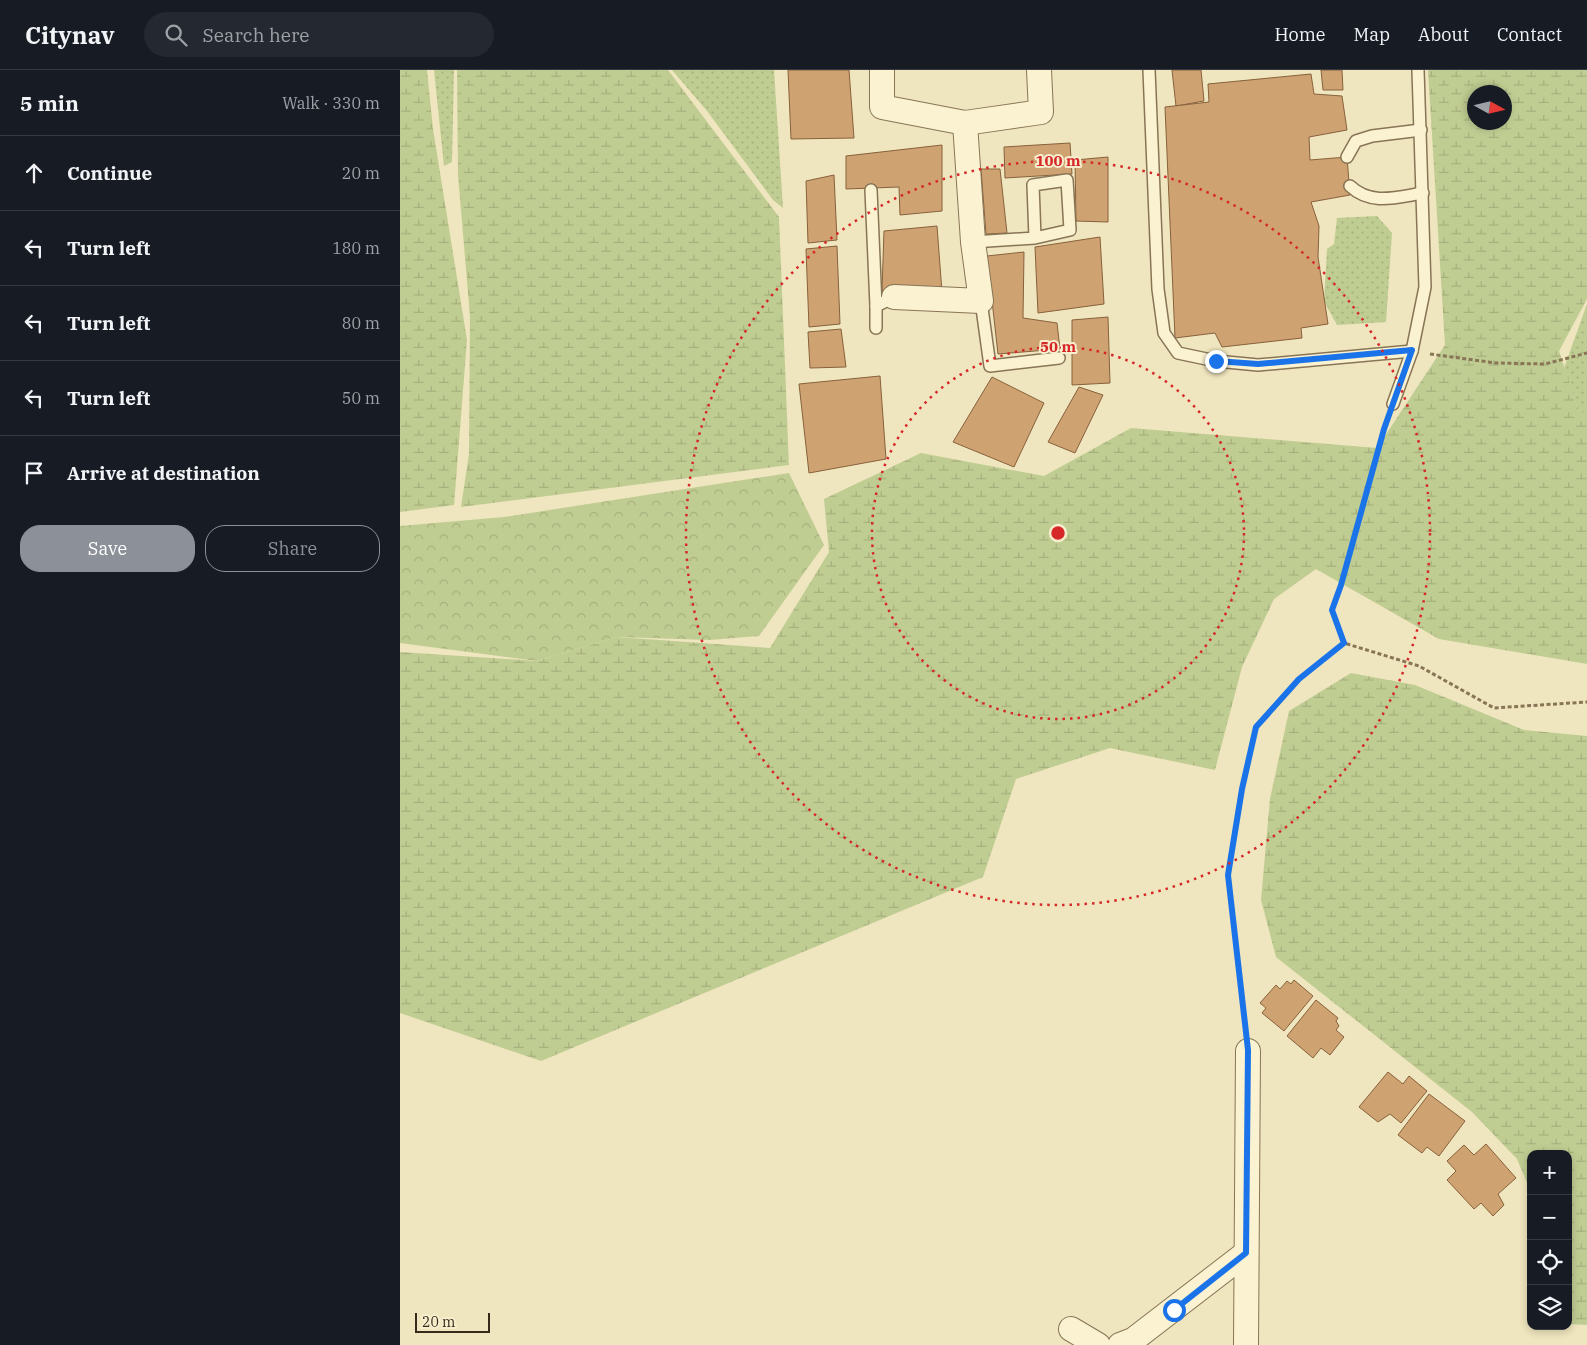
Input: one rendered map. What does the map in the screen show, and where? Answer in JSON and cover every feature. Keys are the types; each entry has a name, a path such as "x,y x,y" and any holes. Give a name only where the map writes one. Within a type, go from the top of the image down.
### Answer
{"street":[{"path":"882,70 882,107 965,123 1041,112 1039,70"},
{"path":"885,302 981,301 973,242 965,123"},
{"path":"1246,1345 1248,1050"},
{"path":"1120,1345 1133,1340 1246,1253"},
{"path":"1071,1329 1098,1345"}],"lane":[{"path":"1149,70 1158,289 1164,333 1178,353 1216,361 1258,364 1412,350"},
{"path":"1393,404 1412,350 1426,288 1418,70"},
{"path":"1347,156 1356,141 1372,136 1421,130"},
{"path":"973,242 1035,238 1070,230 1067,180 1033,185 1035,238"},
{"path":"1350,186 1359,196 1369,198 1423,193"},
{"path":"871,190 885,302 876,328"},
{"path":"981,301 990,366 1059,358"}],"path":[{"path":"1412,350 1455,359 1535,364 1545,364 1587,353"},
{"path":"1344,643 1332,610 1341,585 1381,438 1393,404"},
{"path":"1344,643 1419,666 1494,708 1587,702"},
{"path":"1248,1050 1228,875 1242,789 1256,727 1299,679 1344,643"}],"green space":[{"path":"400,70 427,70 433,129 467,340 454,505 400,512"},
{"path":"434,70 454,70 452,162 444,166"},
{"path":"457,70 668,70 779,217 789,465 461,507 469,454 470,316 458,175"},
{"path":"672,70 774,70 783,208 773,200 707,111"},
{"path":"1428,70 1587,70 1587,299 1559,351 1579,412 1587,413 1587,664 1439,639 1316,569 1274,599 1242,667 1215,770 1110,748 1016,779 983,877 541,1061 400,1013 400,652 537,661 617,637 770,648 829,552 824,499 921,453 1044,476 1131,428 1377,448 1445,345"},
{"path":"1377,216 1392,233 1386,322 1337,325 1324,301 1327,249 1334,244 1337,218"},
{"path":"1587,304 1587,414 1579,412 1564,368"},
{"path":"789,473 824,545 759,636 709,640 617,637 537,661 400,643 400,526 504,517"},
{"path":"1351,673 1415,685 1524,730 1587,736 1587,1325 1572,1324 1572,1150 1527,1150 1527,1183 1517,1159 1472,1112 1276,957 1261,900 1270,799 1289,711"}],"building":[{"path":"788,70 849,70 854,138 791,139"},
{"path":"1172,70 1201,70 1204,101 1176,106"},
{"path":"1321,70 1342,70 1343,90 1323,90"},
{"path":"1311,74 1314,94 1342,96 1347,130 1309,137 1310,160 1347,157 1350,195 1311,202 1319,226 1318,257 1328,324 1301,328 1302,338 1222,347 1215,333 1175,338 1165,107 1209,102 1208,84"},
{"path":"1070,143 1072,174 1005,178 1004,147"},
{"path":"942,145 942,211 900,215 899,187 846,189 846,156"},
{"path":"1108,157 1108,222 1076,221 1075,160"},
{"path":"981,169 1000,169 1007,233 986,234"},
{"path":"834,175 837,240 808,243 806,181"},
{"path":"937,226 942,292 882,291 884,231"},
{"path":"1100,237 1104,304 1038,313 1035,247"},
{"path":"837,246 840,324 809,327 806,249"},
{"path":"1024,252 1023,318 1057,323 1060,349 998,354 987,256"},
{"path":"1108,317 1110,383 1072,385 1072,320"},
{"path":"841,329 846,367 810,368 808,332"},
{"path":"880,376 886,459 809,473 799,384"},
{"path":"992,377 1044,403 1014,467 953,442"},
{"path":"1079,387 1103,395 1075,453 1048,442"},
{"path":"1294,980 1313,996 1284,1031 1262,1013 1266,1008 1260,1003 1276,985 1280,989 1287,981 1291,984"},
{"path":"1316,1000 1338,1018 1336,1021 1339,1026 1336,1030 1344,1037 1330,1055 1321,1048 1313,1058 1287,1036"},
{"path":"1388,1072 1403,1084 1409,1076 1427,1091 1401,1123 1390,1114 1378,1122 1359,1107"},
{"path":"1429,1094 1465,1121 1439,1156 1427,1147 1422,1153 1398,1135"},
{"path":"1486,1144 1516,1178 1498,1194 1504,1205 1493,1216 1481,1203 1474,1209 1447,1180 1456,1171 1447,1161 1464,1145 1474,1155"}],"route":[{"path":"1174,1310 1246,1253 1248,1050 1228,875 1242,789 1256,727 1299,679 1344,643 1332,610 1341,585 1384,429 1412,350 1324,360 1258,364 1216,361"}]}
